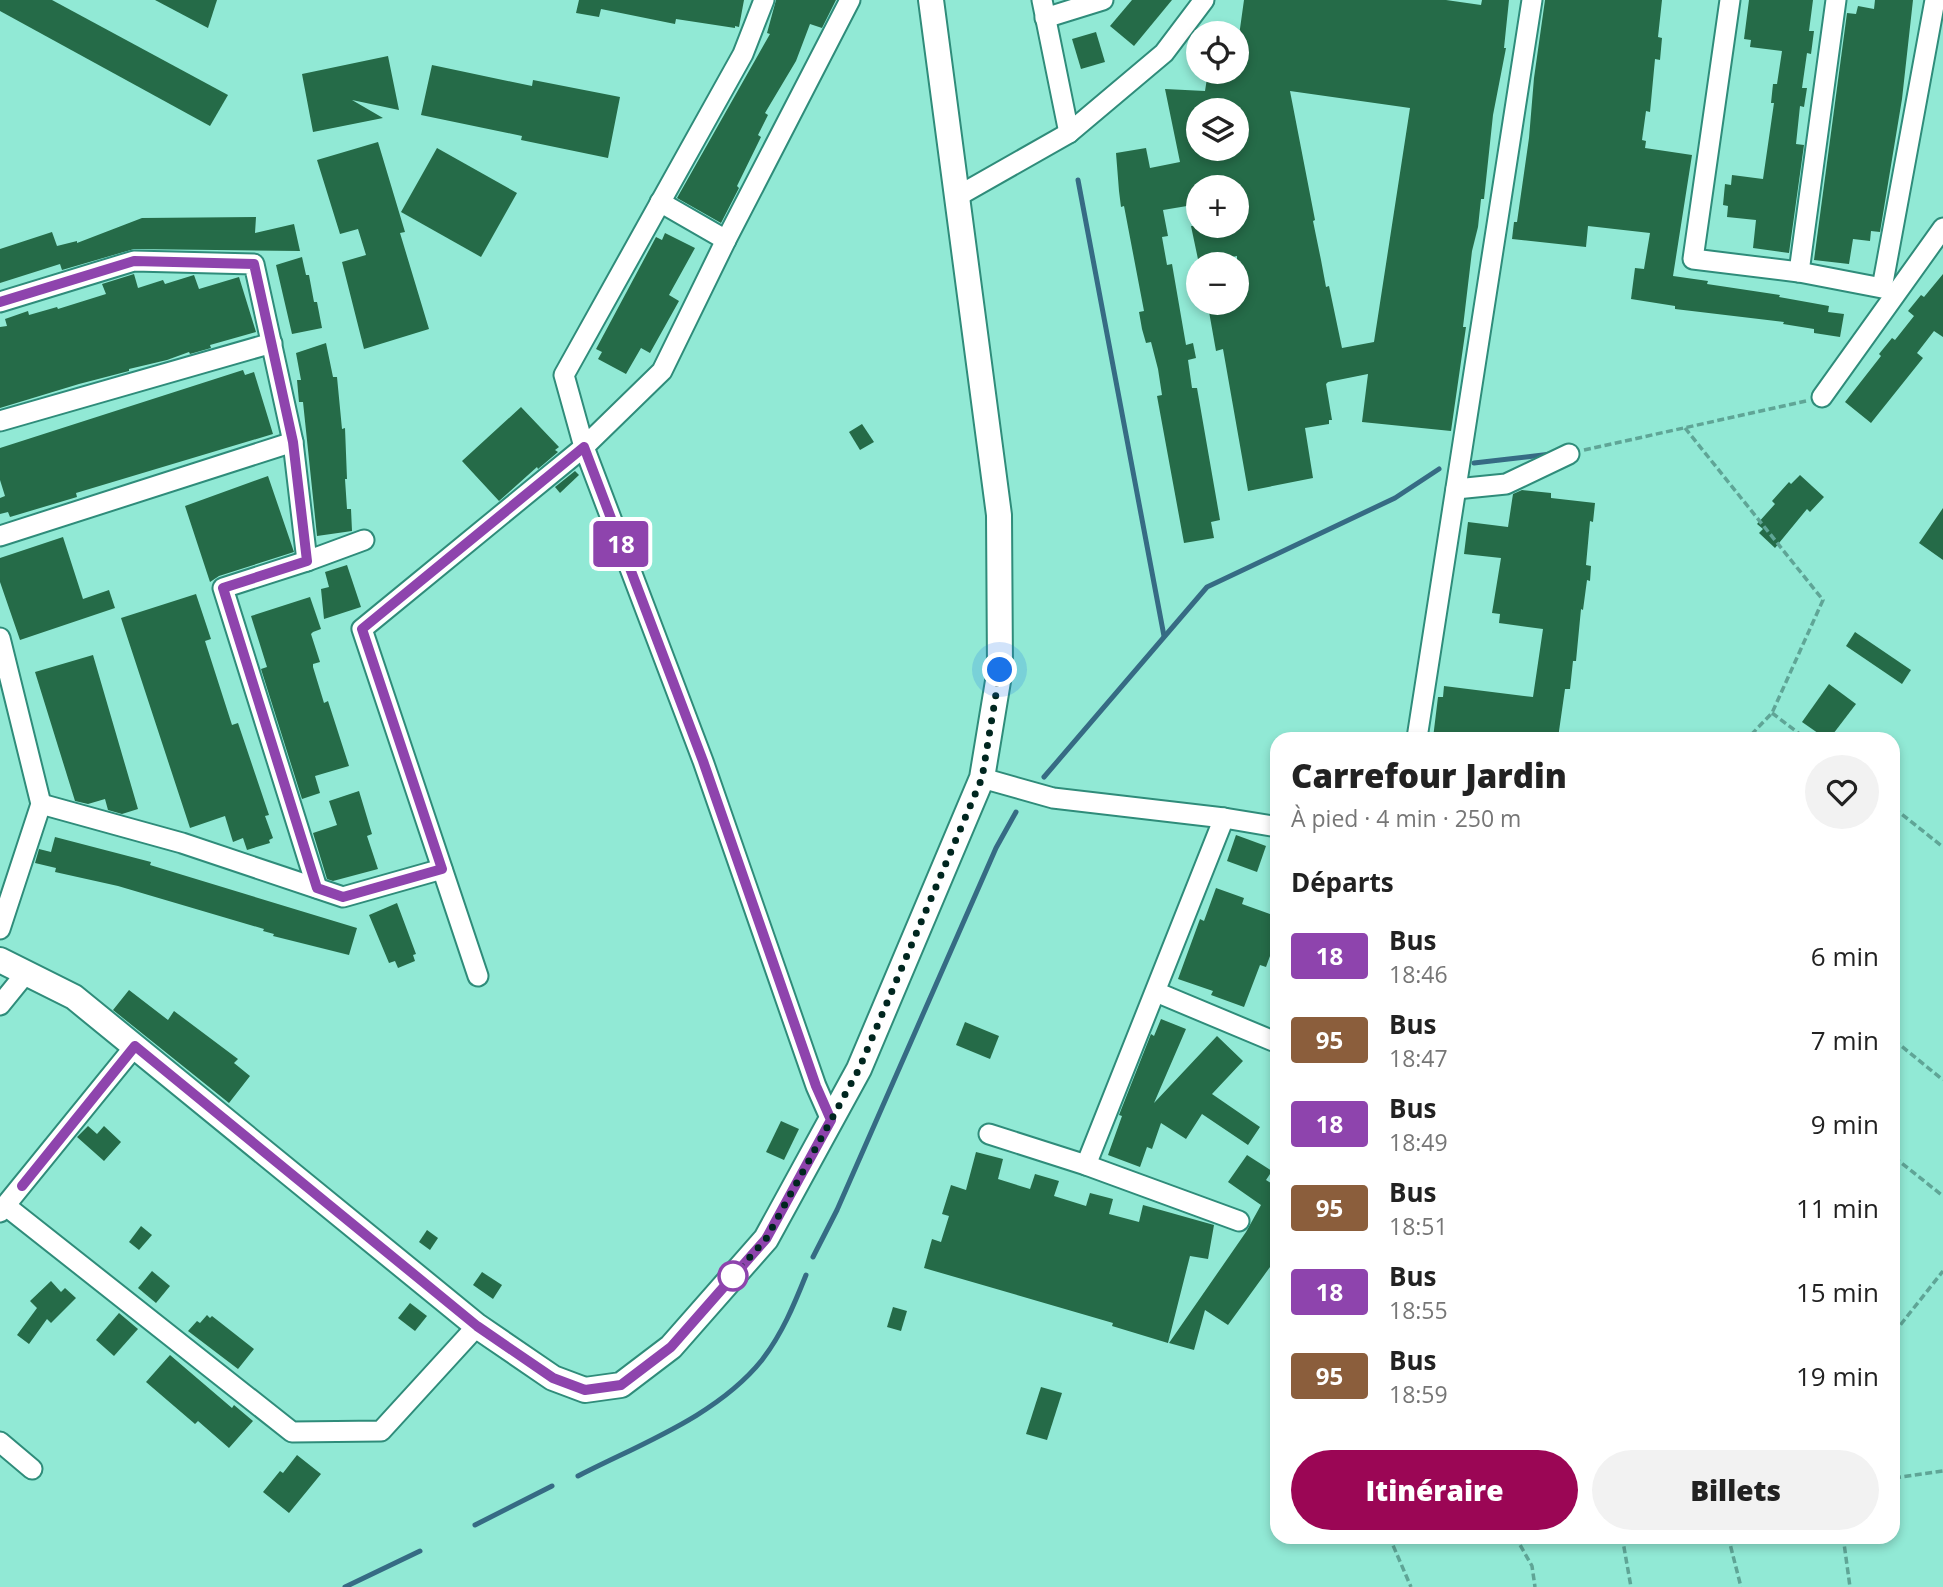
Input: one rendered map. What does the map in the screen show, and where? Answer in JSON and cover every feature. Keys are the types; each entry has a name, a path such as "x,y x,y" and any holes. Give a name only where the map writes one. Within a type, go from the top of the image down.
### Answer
{"street":[{"path":"764,0 743,54 564,375 584,447 703,761 816,1086 831,1120"},
{"path":"478,976 362,629 584,447 662,370 849,0"},
{"path":"0,960 74,997 477,1326 553,1378 585,1390 621,1385 671,1347 766,1239 859,1069 982,778 1000,670 999,515 931,0"},
{"path":"1069,133 1044,9 1103,0"},
{"path":"958,196 1069,133 1164,53 1204,0"},
{"path":"1418,732 1532,0"},
{"path":"1730,0 1693,258 1799,272 1882,288 1935,0"},
{"path":"1799,272 1836,0"},
{"path":"660,202 726,240"},
{"path":"1822,397 1943,228"},
{"path":"0,302 134,261 254,264 293,442 307,561"},
{"path":"0,421 272,343"},
{"path":"0,536 293,442"},
{"path":"1456,489 1506,484 1569,454"},
{"path":"317,888 223,588 364,540"},
{"path":"0,638 41,804 0,929"},
{"path":"982,778 1054,798 1270,826"},
{"path":"41,804 182,843 343,897 442,869"},
{"path":"1086,1165 1224,818"},
{"path":"0,1005 26,973"},
{"path":"1156,992 1270,1040"},
{"path":"135,1046 3,1209 292,1432 382,1431 477,1326"},
{"path":"989,1134 1086,1165 1239,1221"},
{"path":"0,1442 32,1469"}],"path":[{"path":"1569,454 1822,397"},
{"path":"1685,428 1823,600 1772,713 1754,732"},
{"path":"1772,713 1797,732"},
{"path":"1900,813 1943,847"},
{"path":"1900,1045 1943,1080"},
{"path":"1900,1162 1943,1196"},
{"path":"1900,1325 1943,1270"},
{"path":"1900,1477 1943,1471"},
{"path":"1392,1544 1411,1587"},
{"path":"1520,1544 1532,1566 1535,1587"},
{"path":"1623,1544 1631,1587"},
{"path":"1730,1544 1741,1587"},
{"path":"1844,1544 1850,1587"}],"building":[{"path":"0,0 52,0 228,95 210,126 0,11"},
{"path":"155,0 217,0 208,28"},
{"path":"579,0 744,0 739,27 735,28 676,19 675,24 601,9 599,17 576,13"},
{"path":"776,0 836,0 822,28 810,24 796,61 765,113 768,115 758,135 761,137 721,223 677,198 770,34 767,33"},
{"path":"1132,0 1172,0 1134,46 1110,26"},
{"path":"1244,0 1446,0 1481,5 1482,0 1509,0 1506,48 1493,115 1484,199 1481,199 1472,251 1463,327 1466,327 1451,431 1362,422 1368,374 1328,382 1326,384 1332,420 1329,420 1329,424 1305,428 1313,478 1248,491 1223,349 1216,351 1210,315 1249,315 1249,252 1196,252 1194,238 1249,238 1249,175 1186,175 1186,206 1163,210 1168,236 1162,237 1167,265 1172,264 1186,345 1193,343 1196,358 1188,360 1192,388 1197,388 1220,520 1211,522 1214,538 1184,543 1157,396 1162,395 1158,369 1151,342 1146,343 1139,312 1144,311 1124,206 1121,207 1116,153 1146,148 1150,168 1180,162 1165,89 1205,91 1206,84 1249,84 1249,21 1241,21","holes":["1290,91 1410,108 1374,342 1342,348 1329,286 1326,287"]},
{"path":"1545,0 1662,0 1658,37 1662,38 1660,60 1655,59 1650,112 1646,111 1642,140 1646,141 1645,148 1692,155 1673,276 1829,306 1828,312 1844,314 1840,337 1814,333 1814,329 1783,324 1784,322 1675,309 1675,306 1631,299 1635,268 1644,269 1650,233 1588,226 1586,247 1512,239 1514,222 1517,222 1529,138"},
{"path":"1749,0 1813,0 1809,31 1814,31 1811,54 1807,53 1802,88 1807,88 1804,107 1800,106 1796,144 1804,145 1789,253 1753,248 1756,220 1727,217 1728,206 1723,205 1725,184 1731,185 1732,175 1763,179 1774,103 1771,103 1773,84 1777,84 1782,51 1750,47 1751,40 1744,39"},
{"path":"1875,0 1913,0 1902,99 1880,232 1871,231 1870,241 1853,239 1849,264 1814,260 1847,13 1856,14 1858,6 1874,9"},
{"path":"1096,32 1105,62 1081,69 1072,39"},
{"path":"388,56 399,110 352,100 383,118 313,132 302,74"},
{"path":"432,65 532,86 533,80 620,97 608,158 521,140 522,136 421,115"},
{"path":"378,142 405,232 400,233 429,329 364,349 342,262 366,255 358,229 340,234 317,160"},
{"path":"437,148 517,193 481,257 401,212"},
{"path":"256,217 255,233 294,224 300,251 134,249 62,270 60,264 0,283 0,249 52,232 57,246 77,243 142,218"},
{"path":"665,233 695,248 669,295 679,301 650,353 641,348 626,374 598,359 602,352 596,349 656,237 662,240"},
{"path":"302,257 306,275 309,275 314,302 317,302 322,328 292,334 276,265"},
{"path":"134,274 138,288 163,280 165,284 194,275 199,289 239,277 256,332 210,345 211,348 129,369 0,408 0,327 7,326 5,319 28,311 29,315 57,307 58,309 106,294 102,284"},
{"path":"1943,274 1943,337 1934,331 1917,353 1923,358 1871,423 1845,402 1881,356 1879,354 1892,338 1895,340 1914,316 1908,311"},
{"path":"326,343 333,377 337,377 342,429 345,428 347,509 351,509 352,531 317,536 303,402 299,402 297,380 301,380 296,353"},
{"path":"243,370 245,375 254,372 273,434 76,493 77,497 10,517 8,512 0,514 0,498 5,496 0,480 0,448"},
{"path":"521,407 559,447 555,450 558,452 499,501 462,461"},
{"path":"862,424 874,442 860,450 849,432"},
{"path":"575,471 579,475 560,493 555,487"},
{"path":"1800,475 1824,497 1810,512 1807,509 1775,548 1759,533 1763,529 1757,524 1775,504 1772,501 1789,482 1791,484"},
{"path":"268,476 294,552 219,576 210,582 185,506"},
{"path":"1522,490 1551,493 1551,498 1595,503 1593,522 1590,521 1586,565 1591,566 1590,581 1587,580 1576,661 1573,661 1570,689 1565,689 1559,732 1434,732 1438,697 1443,697 1444,686 1533,697 1543,629 1499,623 1500,614 1492,613 1501,558 1464,554 1468,522 1508,527 1513,494"},
{"path":"1943,508 1943,560 1919,543"},
{"path":"63,537 83,599 109,590 115,608 20,640 0,582 0,558"},
{"path":"347,565 361,607 324,619 321,589 329,587 325,572"},
{"path":"196,594 211,639 205,641 232,725 238,723 269,815 265,816 273,838 269,840 270,843 247,850 243,838 233,842 225,816 190,828 121,618"},
{"path":"310,597 321,629 311,634 320,662 313,664 313,667 324,703 328,701 349,766 315,776 320,793 302,799 261,669 267,667 251,616"},
{"path":"1855,632 1911,670 1902,684 1846,646"},
{"path":"93,655 138,809 122,814 108,810 105,799 88,804 75,801 35,672"},
{"path":"1829,684 1856,704 1835,732 1816,732 1802,722"},
{"path":"359,791 372,834 367,836 378,869 333,881 327,879 313,833 337,825 329,801"},
{"path":"1236,835 1266,846 1257,872 1227,861"},
{"path":"55,837 151,862 150,865 357,928 349,955 273,936 274,934 263,931 264,929 118,886 55,872 56,868 35,863 39,849 51,852"},
{"path":"1216,888 1244,898 1242,904 1270,914 1270,956 1266,967 1260,965 1244,1007 1211,995 1213,991 1178,979 1200,919 1204,921"},
{"path":"397,903 416,954 413,955 415,961 398,968 395,961 389,963 369,915"},
{"path":"129,990 168,1020 174,1011 238,1059 234,1063 250,1076 229,1103 113,1010"},
{"path":"1161,1019 1186,1029 1154,1103 1217,1036 1243,1061 1212,1094 1260,1127 1248,1145 1202,1114 1186,1139 1161,1123 1152,1149 1147,1147 1140,1167 1108,1155 1122,1116 1119,1115 1151,1034 1154,1036"},
{"path":"965,1022 999,1036 990,1059 956,1045"},
{"path":"781,1121 799,1129 784,1160 766,1152"},
{"path":"88,1126 97,1134 104,1126 121,1142 104,1161 77,1137"},
{"path":"976,1152 1003,1159 998,1179 1030,1189 1035,1174 1059,1181 1054,1196 1086,1206 1090,1193 1113,1199 1109,1214 1139,1222 1143,1205 1214,1225 1208,1259 1190,1256 1168,1343 1112,1326 1113,1323 924,1268 932,1239 941,1242 949,1216 942,1214 951,1185 966,1190"},
{"path":"1247,1155 1270,1170 1266,1180 1270,1182 1270,1267 1228,1325 1205,1310 1194,1350 1169,1343 1246,1232 1261,1205 1228,1182"},
{"path":"141,1226 152,1235 139,1250 129,1242"},
{"path":"427,1230 438,1238 430,1250 419,1242"},
{"path":"152,1271 170,1286 156,1303 138,1288"},
{"path":"482,1272 502,1285 493,1299 473,1285"},
{"path":"51,1281 61,1292 65,1288 76,1298 51,1323 47,1319 29,1344 17,1335 37,1308 30,1301"},
{"path":"410,1303 427,1316 415,1331 398,1318"},
{"path":"893,1307 907,1311 901,1331 887,1327"},
{"path":"119,1313 138,1329 114,1356 96,1340"},
{"path":"207,1315 210,1318 212,1316 254,1349 238,1369 188,1331"},
{"path":"170,1355 232,1408 234,1405 253,1421 229,1448 198,1421 195,1424 146,1382"},
{"path":"1041,1387 1062,1393 1047,1440 1026,1434"},
{"path":"297,1455 321,1474 289,1513 263,1492"}],"waterway":[{"path":"1078,180 1164,636"},
{"path":"1474,463 1551,454"},
{"path":"1044,777 1207,587 1395,498 1439,469"},
{"path":"813,1257 837,1210 996,848 1016,812"},
{"path":"578,1476 676,1427 700,1413 744,1380 776,1340 806,1275"},
{"path":"475,1525 552,1486"},
{"path":"345,1587 420,1551"}],"bus line":[{"name":"18","path":"0,302 134,261 254,264 293,442 307,561 223,588 317,888 343,897 442,869 362,629 584,447 703,761 816,1086 831,1120 766,1239 671,1347 621,1385 585,1390 553,1378 477,1326 135,1046 22,1186"}],"route":[{"path":"733,1276 766,1239 859,1069 982,778 1000,670"}]}
